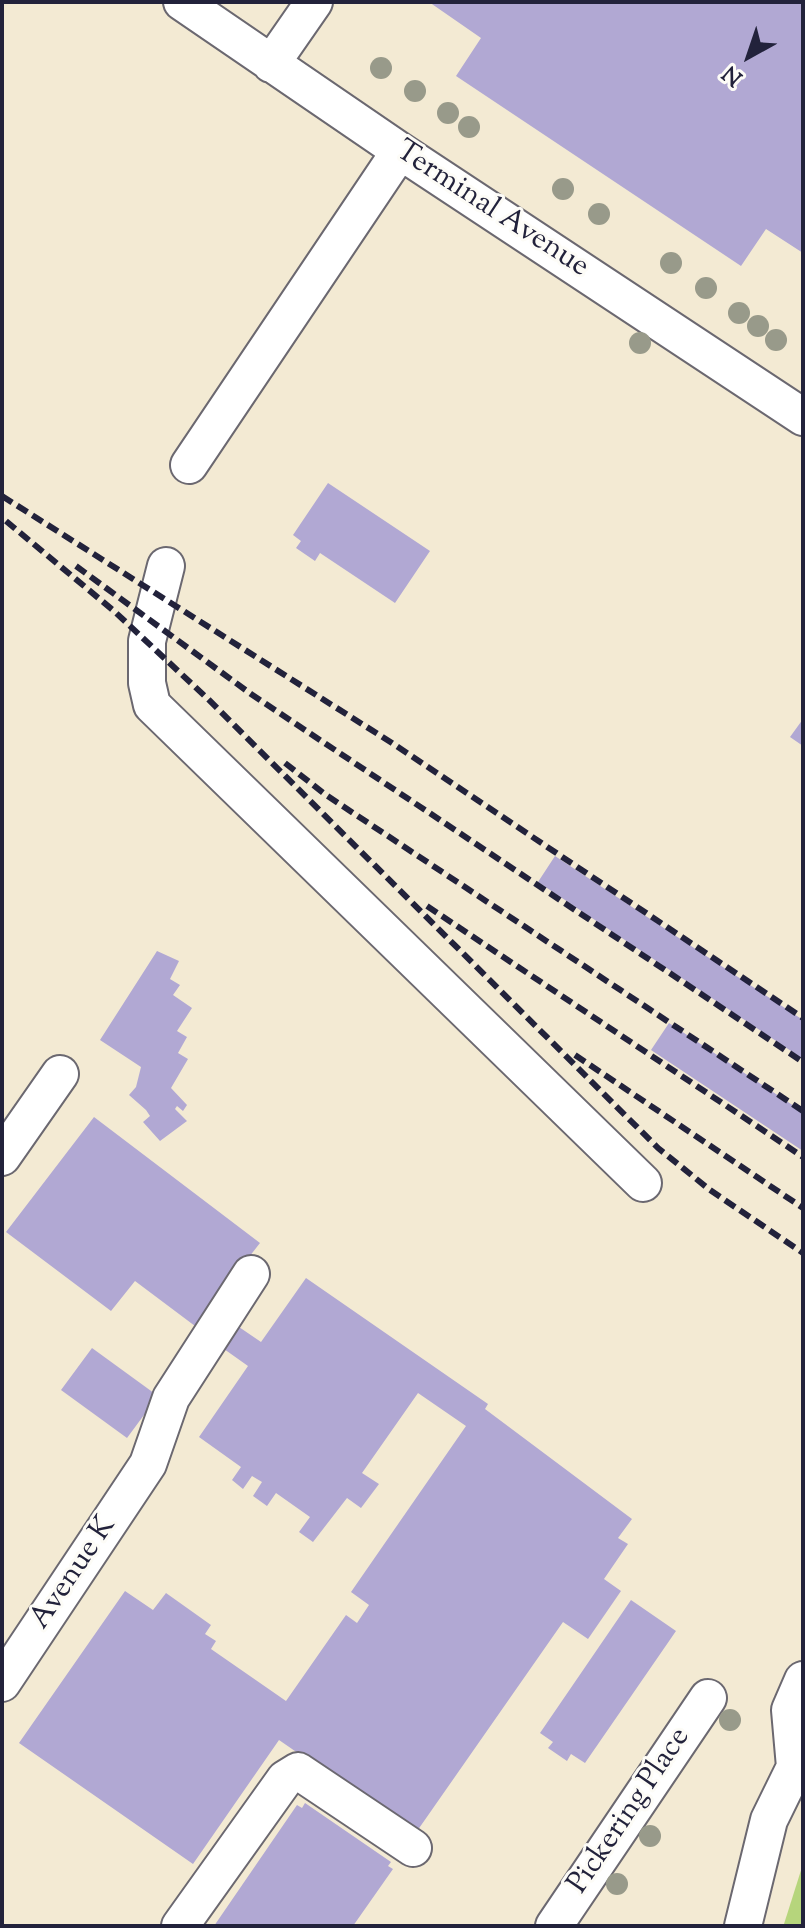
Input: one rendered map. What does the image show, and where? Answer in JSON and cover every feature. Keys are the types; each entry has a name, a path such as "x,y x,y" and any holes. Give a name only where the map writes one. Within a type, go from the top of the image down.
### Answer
{"street":[{"name":"Terminal Avenue","path":"182,2 400,151 803,417"},
{"path":"271,64 314,2"},
{"path":"189,465 400,151"},
{"path":"166,566 147,641 147,683 152,705 643,1183"},
{"path":"2,1157 60,1074"},
{"name":"Avenue K","path":"2,1683 148,1464 171,1398 251,1274"},
{"path":"744,1922 769,1820 799,1760 790,1710 803,1680"},
{"name":"Pickering Place","path":"554,1926 708,1698"},
{"path":"180,1926 285,1779 298,1771 413,1848"}],"green space":[{"path":"803,1864 803,1926 784,1926 784,1924"}],"building":[{"path":"429,2 799,2 803,5 803,253 766,229 741,266 456,76 481,38"},
{"path":"328,483 430,551 395,603 320,553 315,561 296,548 301,541 293,535"},
{"path":"803,719 803,746 790,737"},
{"path":"555,856 803,1020 803,1059 538,882"},
{"path":"157,951 179,961 170,979 180,985 173,995 192,1008 177,1031 187,1037 178,1053 188,1059 171,1088 187,1105 183,1111 177,1106 175,1109 187,1121 160,1141 143,1122 150,1116 146,1110 129,1095 136,1087 141,1067 100,1040"},
{"path":"669,1023 803,1112 803,1151 651,1050"},
{"path":"94,1117 260,1243 195,1326 135,1281 111,1311 6,1232"},
{"path":"306,1278 488,1404 485,1409 632,1519 618,1538 628,1544 604,1579 621,1591 588,1639 563,1622 415,1834 279,1740 193,1864 19,1743 125,1591 153,1610 166,1593 211,1625 205,1634 216,1641 211,1649 286,1701 346,1615 357,1623 369,1605 351,1592 466,1426 418,1393 362,1473 379,1484 361,1508 347,1498 313,1542 299,1532 310,1517 276,1493 267,1506 253,1496 262,1482 252,1476 243,1489 232,1480 241,1467 199,1437 248,1366 224,1349 239,1327 261,1342"},
{"path":"92,1348 158,1396 127,1438 61,1390"},
{"path":"631,1600 676,1631 585,1763 571,1754 567,1761 548,1748 553,1742 540,1733"},
{"path":"305,1803 391,1862 388,1866 393,1869 353,1926 214,1926 297,1805 302,1808"}],"railway":[{"path":"2,496 392,743 803,1018"},
{"path":"6,521 114,611 208,699 658,1148 710,1190 803,1253"},
{"path":"76,566 251,694 803,1062"},
{"path":"285,763 326,795 803,1111"},
{"path":"427,906 803,1157"},
{"path":"575,1055 803,1208"}]}
